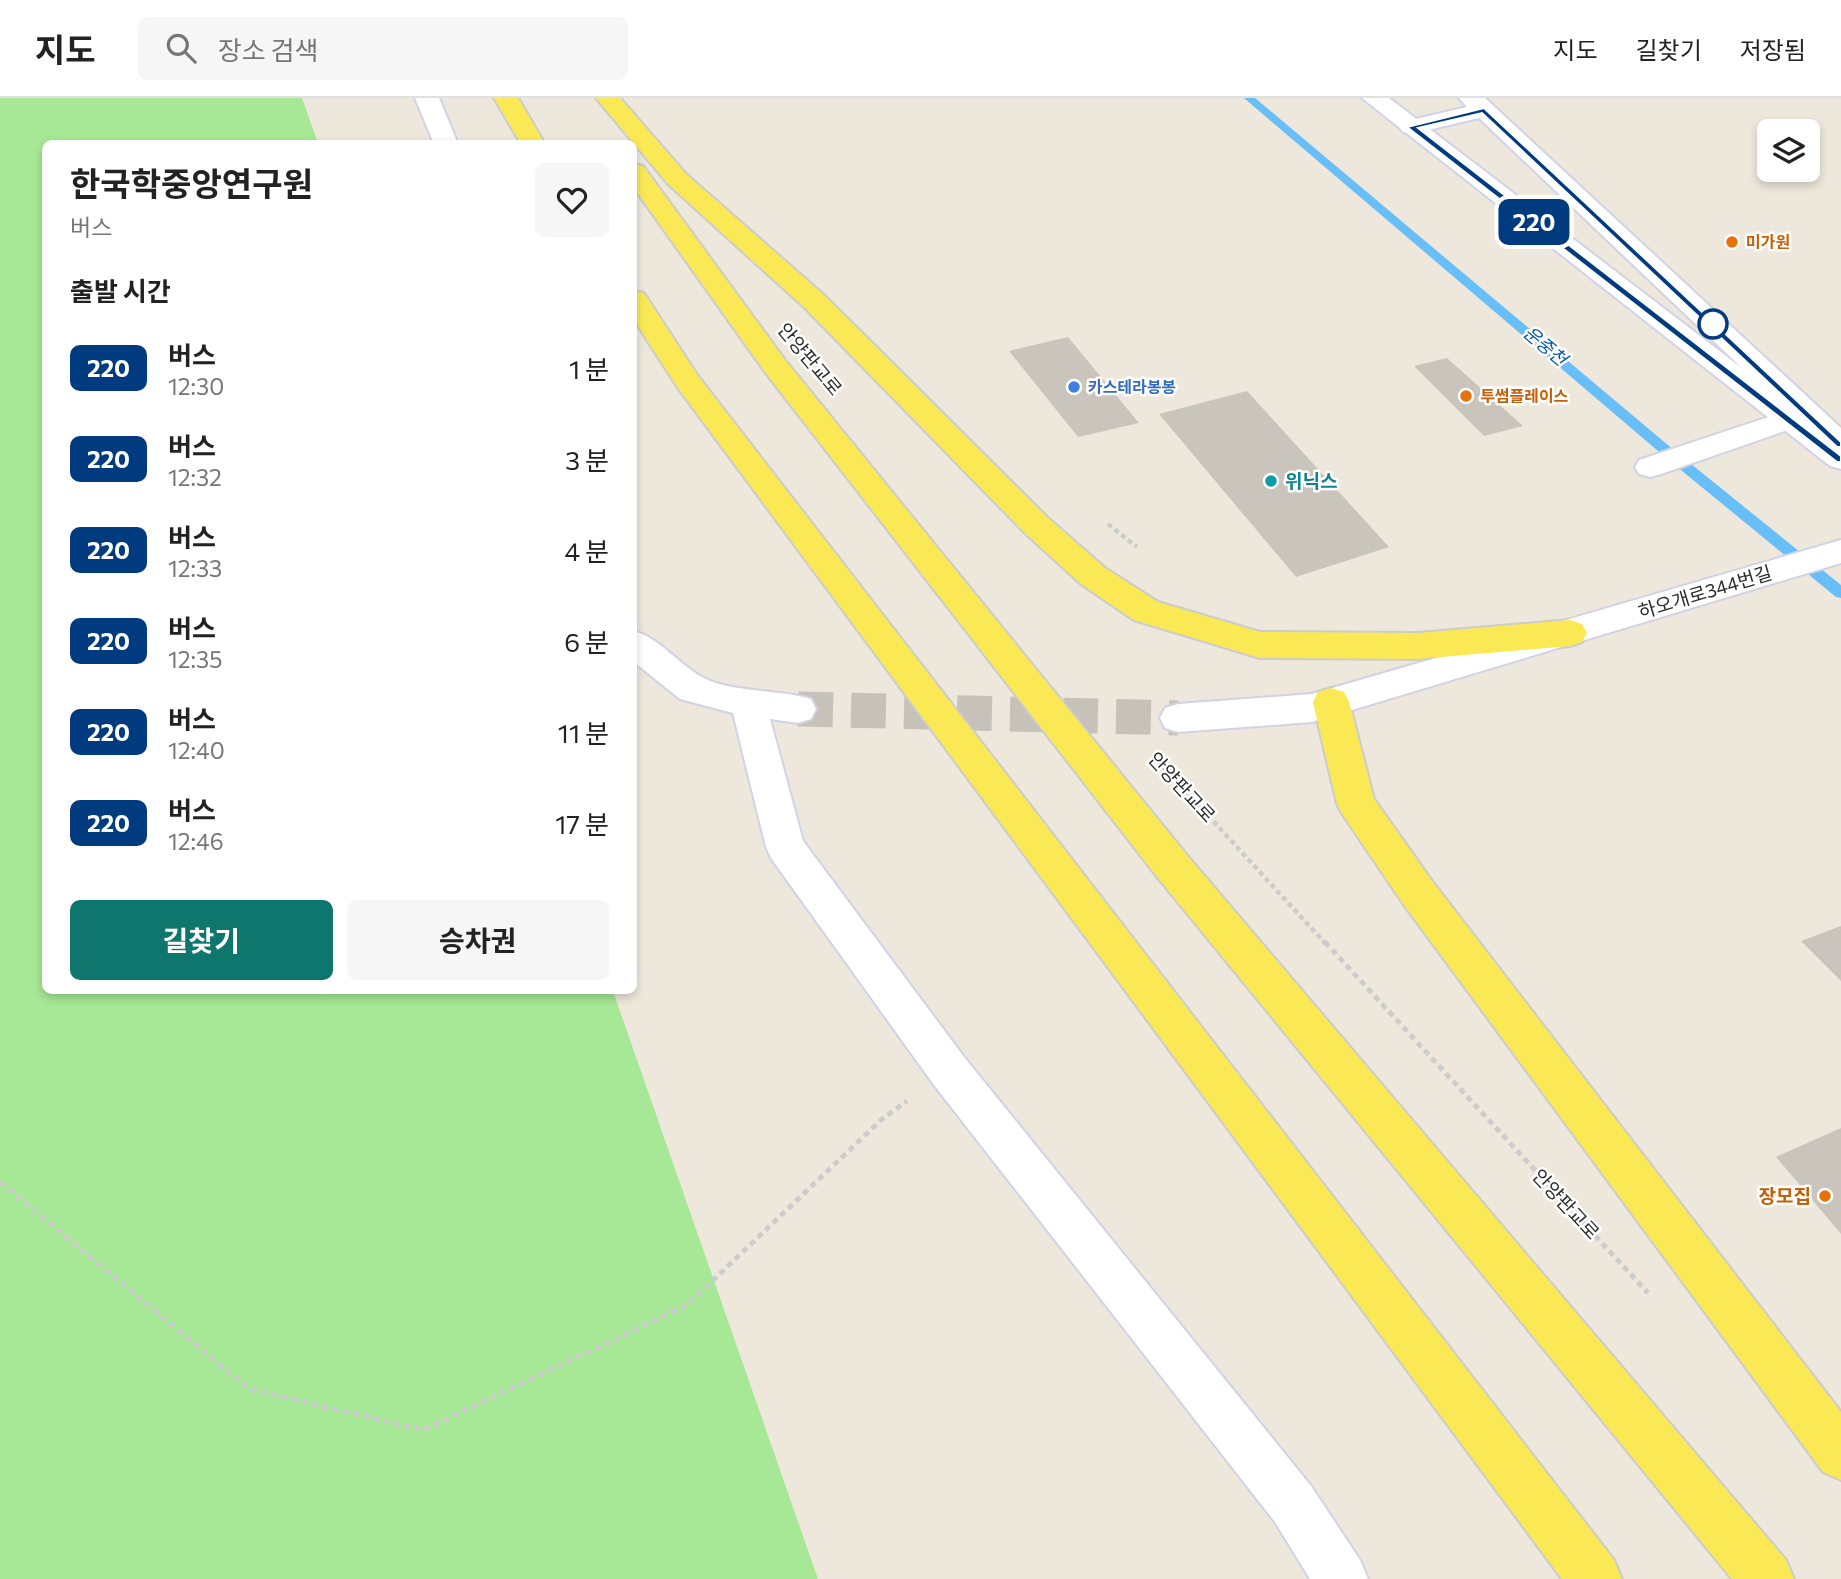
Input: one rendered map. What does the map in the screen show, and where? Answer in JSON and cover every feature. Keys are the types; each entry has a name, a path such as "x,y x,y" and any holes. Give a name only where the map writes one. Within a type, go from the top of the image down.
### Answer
{"main road":[{"path":"506,98 531,140"},
{"path":"583,98 604,112 635,140"},
{"path":"637,142 815,302 1036,525 1093,576 1146,611 1260,645 1418,646 1570,633"},
{"name":"안양판교로","path":"637,175 775,366 1163,855 1767,1579"},
{"path":"637,304 696,394 1595,1579"},
{"path":"1331,702 1356,804 1435,915 1841,1454"}],"street":[{"path":"427,98 444,140"},
{"path":"1374,98 1841,459"},
{"path":"1411,127 1478,104 1841,444"},
{"path":"1650,467 1790,420"},
{"name":"하오개로344번길","path":"1178,718 1312,708 1835,552"},
{"path":"637,646 693,689 748,703 798,709"},
{"path":"748,703 785,847 949,1071 1293,1504 1341,1579"}],"path":[{"name":"안양판교로","path":"1155,758 1655,1301"},
{"path":"0,1182 249,1389 423,1430 687,1305 880,1120 949,1071"}],"green space":[{"path":"0,98 302,98 317,140 42,140 42,994 614,994 818,1579 0,1579"}],"building":[{"name":"카스테라봉봉","path":"1068,337 1139,423 1078,437 1009,351"},
{"name":"투썸플레이스","path":"1447,358 1523,426 1484,436 1414,366"},
{"name":"위닉스","path":"1247,391 1389,547 1296,577 1159,414"},
{"path":"1841,926 1841,981 1801,941"},
{"name":"장모집","path":"1841,1128 1841,1234 1776,1157"}],"waterway":[{"name":"운중천","path":"1249,98 1670,454 1841,593"}],"tunnel":[{"path":"798,709 1178,718"}],"bus line":[{"name":"220","path":"1841,444 1484,110 1411,127 1841,459"}],"place":[{"name":"미가원","path":"1732,242"},
{"name":"카스테라봉봉","path":"1074,387"},
{"name":"투썸플레이스","path":"1466,396"},
{"name":"위닉스","path":"1271,481"},
{"name":"장모집","path":"1825,1196"}]}
